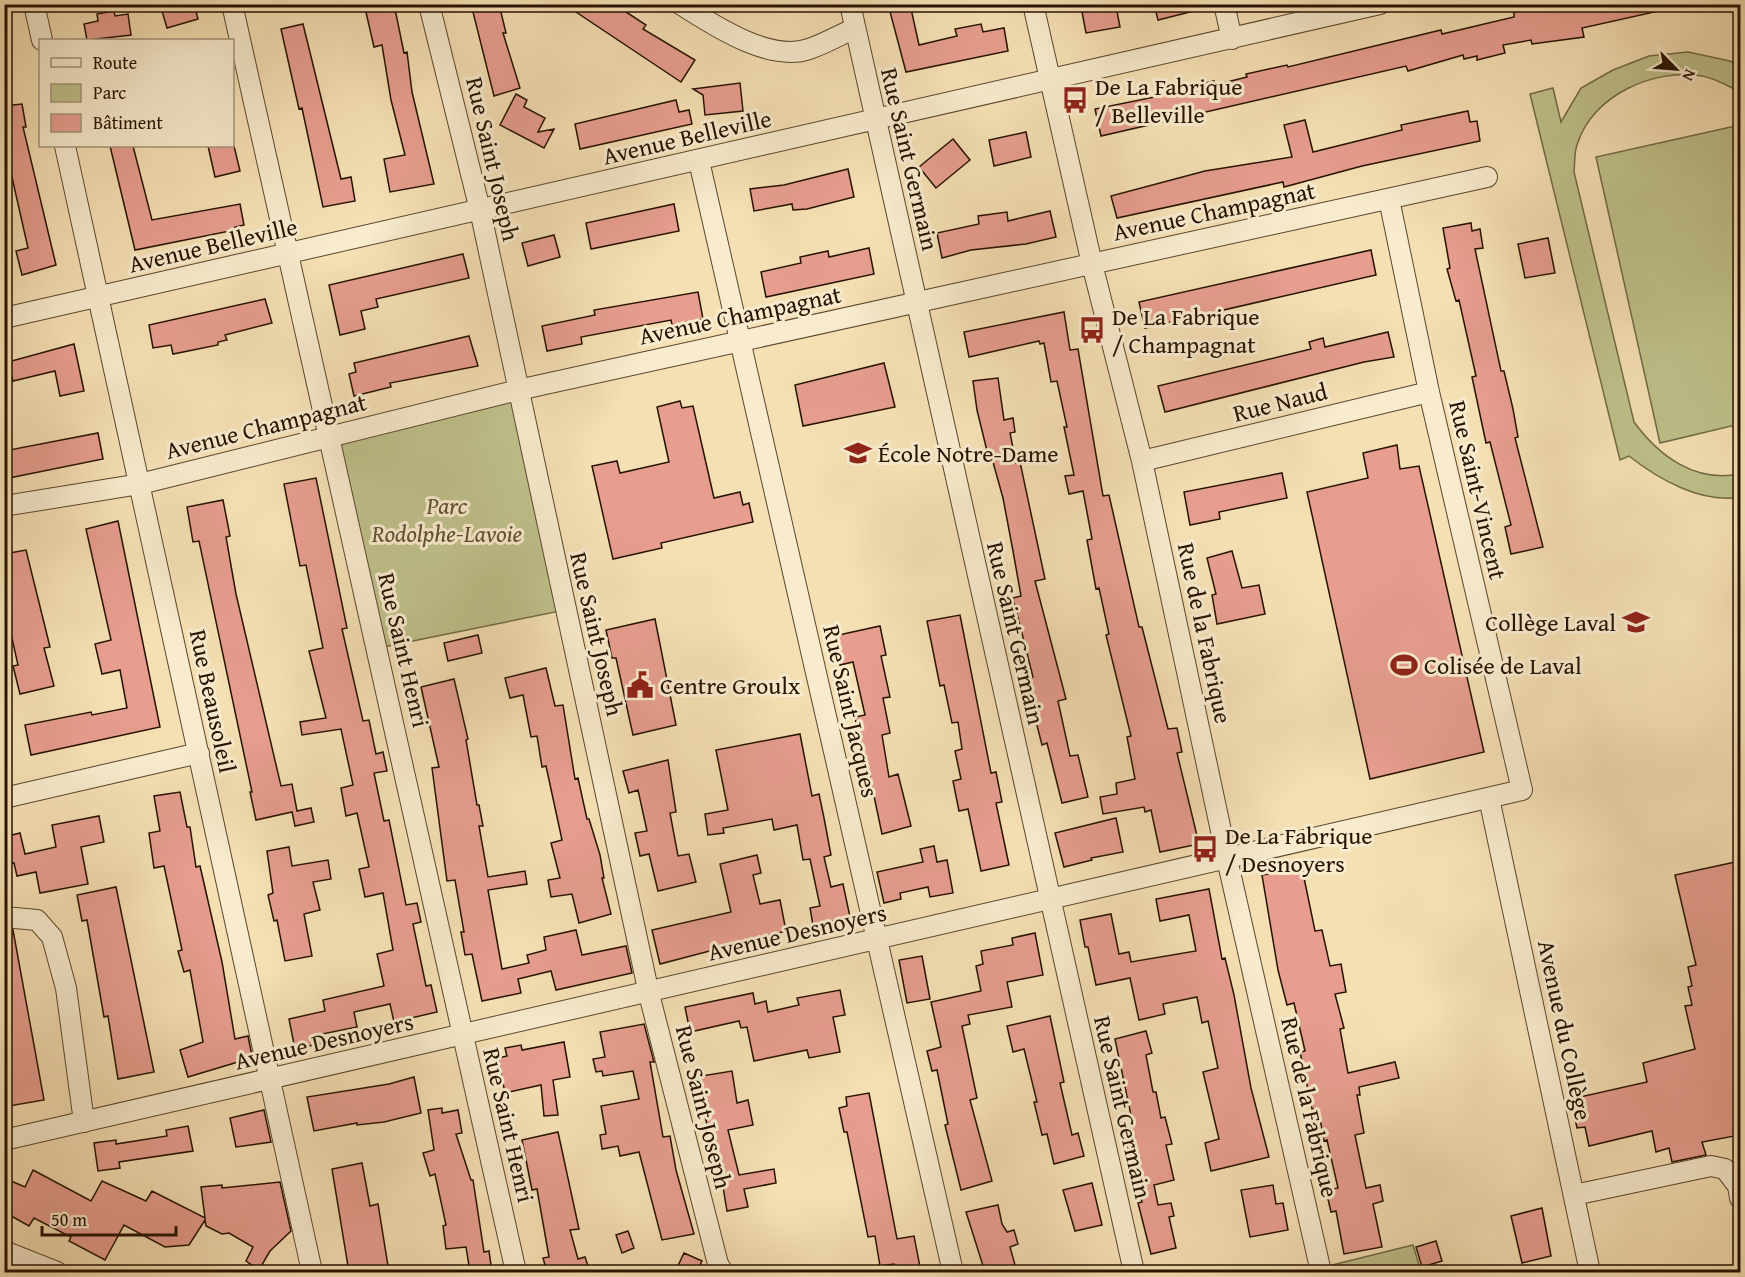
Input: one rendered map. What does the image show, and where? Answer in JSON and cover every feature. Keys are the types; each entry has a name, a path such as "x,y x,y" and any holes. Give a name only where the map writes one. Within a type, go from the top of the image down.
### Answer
{"street":[{"path":"34,4 42,39"},
{"name":"Rue Saint Henri","path":"232,4 516,1272"},
{"name":"Rue Saint Joseph","path":"429,4 480,210 649,994 718,1270"},
{"path":"680,4 717,27 771,51 806,50 855,28"},
{"name":"Rue Saint Germain","path":"850,4 1134,1272"},
{"name":"Rue de la Fabrique","path":"1034,4 1092,264 1142,461 1227,858 1321,1272"},
{"path":"1224,4 1232,39"},
{"name":"Avenue Belleville","path":"4,318 1380,4"},
{"name":"Rue Beausoleil","path":"65,147 311,1267"},
{"name":"Rue Saint Jacques","path":"699,161 953,1272"},
{"name":"Avenue Champagnat","path":"4,506 140,484 518,390 1487,177"},
{"name":"Rue Saint-Vincent","path":"1389,199 1429,392 1522,790"},
{"name":"Rue Naud","path":"1142,461 1429,392"},
{"path":"4,798 199,753"},
{"name":"Avenue Desnoyers","path":"4,1140 649,994 1522,790"},
{"name":"Avenue du Collège","path":"1489,798 1590,1272"},
{"path":"4,917 37,920 52,937 66,988 84,1122"},
{"path":"1574,1195 1711,1166 1725,1169 1738,1186 1740,1198"},
{"path":"4,1251 57,1272"}],"green space":[{"path":"1688,52 1730,61 1740,67 1740,92 1712,78 1683,75 1664,76 1627,89 1610,99 1585,127 1576,148 1574,172 1634,422 1655,446 1679,464 1708,474 1724,476 1740,474 1740,497 1711,497 1696,493 1667,481 1629,456 1620,460 1530,94 1553,88 1561,122 1581,88 1613,70 1649,56"},
{"path":"1740,125 1740,424 1660,443 1596,157"},
{"name":"Parc Rodolphe-Lavoie","path":"518,390 565,610 378,648 329,437"},
{"path":"1413,1245 1421,1272 1317,1272 1316,1269"}],"building":[{"path":"160,4 194,4 198,19 167,28"},
{"path":"379,4 394,4 404,53 407,52 412,92 434,184 390,192 384,159 405,155 391,100 382,45 374,47 365,8"},
{"path":"471,4 499,4 506,33 503,33 520,88 494,96"},
{"path":"564,4 614,4 646,25 643,29 695,60 681,82"},
{"path":"888,4 910,4 919,45 957,36 955,29 981,24 983,32 1004,28 1008,51 906,72"},
{"path":"1154,4 1197,4 1198,10 1158,20"},
{"path":"1569,4 1658,4 1659,11 1582,28 1584,37 1532,44 1531,40 1503,45 1505,53 1477,60 1477,56 1464,59 1463,55 1408,71 1406,66 1101,136 1095,109 1194,89 1193,86 1214,81 1215,85 1247,77 1246,74 1287,65 1288,67 1441,30 1442,34 1514,17 1514,12"},
{"path":"1116,6 1120,27 1086,33 1082,12"},
{"path":"114,11 115,16 128,14 131,35 87,39 84,24 98,21 97,14"},
{"path":"303,24 341,179 351,177 355,201 323,207 302,108 299,109 281,29"},
{"path":"740,83 743,111 705,115 703,95 693,89"},
{"path":"516,94 527,100 524,107 545,118 538,132 554,129 544,148 500,125"},
{"path":"676,100 679,112 689,110 692,124 580,149 575,124"},
{"path":"22,104 26,127 23,127 56,265 22,275 16,251 28,248 4,142 4,106"},
{"path":"1468,111 1470,122 1477,121 1480,141 1362,166 1284,187 1283,182 1117,218 1111,196 1205,171 1292,157 1284,125 1305,120 1313,152 1402,130 1401,125"},
{"path":"1026,132 1031,157 994,166 989,140"},
{"path":"953,139 970,160 936,188 919,167"},
{"path":"234,146 240,171 215,177 208,147"},
{"path":"110,147 133,147 152,220 240,204 244,225 235,227 235,230 135,250"},
{"path":"848,169 854,197 807,209 793,210 792,204 754,211 750,189 784,185"},
{"path":"674,204 679,231 591,249 586,223"},
{"path":"1050,211 1056,237 1026,244 971,250 942,258 937,233 979,224 978,216 1007,212 1008,221"},
{"path":"1471,223 1472,231 1480,229 1483,248 1475,249 1501,371 1504,371 1513,409 1518,437 1515,438 1543,547 1511,554 1505,527 1511,525 1490,442 1486,443 1472,377 1476,376 1459,300 1456,301 1447,269 1450,268 1443,228"},
{"path":"554,235 560,257 528,266 522,243"},
{"path":"1548,238 1555,273 1525,278 1518,244"},
{"path":"869,248 874,274 766,297 761,272 801,263 800,257 828,251 829,257"},
{"path":"1371,250 1376,275 1145,328 1139,302"},
{"path":"463,254 469,278 376,299 378,307 361,311 365,329 340,335 329,285"},
{"path":"698,292 703,319 672,325 671,320 581,337 582,344 547,351 542,326 595,315 594,310"},
{"path":"265,299 272,323 225,335 227,340 218,342 218,345 173,354 171,345 153,348 149,325"},
{"path":"1064,312 1070,350 1078,349 1103,496 1109,495 1139,627 1142,627 1168,729 1177,728 1182,752 1177,753 1199,844 1160,852 1151,810 1145,812 1144,807 1103,814 1100,797 1117,794 1116,783 1135,779 1127,737 1131,736 1106,635 1109,634 1099,588 1096,589 1087,540 1092,539 1083,491 1069,494 1065,476 1074,475 1057,381 1051,382 1044,343 1040,344 1039,341 969,357 964,332"},
{"path":"1388,332 1394,357 1364,362 1165,412 1158,386 1311,349 1309,342 1323,338 1325,347"},
{"path":"469,336 478,366 390,383 391,387 354,396 349,374 356,372 354,363"},
{"path":"74,344 84,391 60,396 55,371 13,381 8,362"},
{"path":"884,363 895,407 803,426 795,385"},
{"path":"998,378 1004,420 1013,418 1015,432 1010,433 1016,463 1020,462 1045,579 1035,581 1066,699 1058,701 1070,756 1078,755 1088,797 1062,803 1047,743 1042,745 1032,706 1026,678 1033,677 1013,598 1021,596 1013,551 1003,498 991,455 988,455 977,410 973,381"},
{"path":"680,401 682,408 693,406 714,498 740,492 743,505 749,503 753,522 661,543 662,548 613,559 592,466 617,461 620,473 669,462 657,407"},
{"path":"98,433 103,459 4,479 4,451"},
{"name":"Colisée de Laval","path":"1397,445 1400,469 1419,466 1484,752 1370,779 1307,492 1368,478 1363,453"},
{"path":"1282,473 1287,498 1219,512 1220,519 1190,525 1184,492"},
{"path":"316,478 347,628 342,629 363,721 369,720 376,754 383,752 387,771 374,773 384,821 389,820 406,905 417,903 421,922 413,924 426,986 431,985 437,1012 394,1022 390,1004 354,1012 357,1027 322,1034 323,1043 295,1049 289,1019 325,1011 323,1000 384,986 377,954 393,950 383,893 365,897 359,869 369,867 357,813 346,816 341,788 353,785 341,729 302,735 300,722 326,718 309,651 323,648 306,565 300,566 284,484"},
{"path":"223,500 230,536 226,537 236,594 281,786 292,784 297,811 311,808 314,822 295,826 292,812 256,820 199,541 193,542 187,507"},
{"path":"118,521 160,727 31,755 25,725 91,712 92,715 127,708 120,670 102,674 95,644 111,640 86,529"},
{"path":"26,550 50,647 44,648 54,686 20,694 13,666 18,665 4,603 4,554"},
{"path":"1232,551 1242,588 1259,585 1265,614 1217,624 1212,595 1216,594 1207,558"},
{"path":"960,615 991,773 996,772 1002,802 996,803 1009,865 981,871 968,809 959,811 953,781 961,779 955,751 962,749 958,722 952,723 944,685 940,686 927,621"},
{"path":"655,619 676,725 633,735 616,658 612,658 606,630"},
{"path":"880,626 886,655 881,656 890,697 883,698 890,733 882,735 889,777 898,774 911,826 882,834 870,777 866,778 855,717 865,715 853,662 840,665 834,636"},
{"path":"478,635 482,653 448,661 444,643"},
{"path":"546,668 555,706 563,705 575,779 578,778 587,819 589,819 600,855 604,878 602,878 611,914 579,923 572,894 551,897 548,880 560,878 551,843 562,840 546,766 542,767 537,736 531,737 523,695 510,698 505,678"},
{"path":"454,679 468,739 466,740 477,805 479,805 483,826 479,826 488,877 525,871 527,884 488,890 502,969 529,963 527,955 546,950 544,937 576,930 582,955 626,946 632,973 556,990 551,971 518,979 521,993 482,1001 472,954 465,955 461,932 464,932 455,880 447,881 432,768 439,767 421,687"},
{"path":"800,734 812,796 819,794 824,818 831,855 824,857 831,887 843,884 850,917 813,925 810,908 820,906 810,859 803,860 797,825 774,830 772,819 723,828 724,833 708,835 705,814 728,810 716,750"},
{"path":"668,760 676,812 670,813 678,856 689,854 696,882 658,891 649,854 640,856 635,833 647,831 638,790 629,793 623,771"},
{"path":"180,792 187,827 190,827 196,867 200,866 222,962 235,1039 248,1036 253,1061 239,1065 238,1062 188,1077 180,1050 203,1042 190,970 184,972 178,951 182,950 164,866 154,868 149,833 160,831 154,796"},
{"path":"99,816 104,842 81,847 88,884 40,893 36,872 17,876 14,863 4,865 4,837 20,833 25,854 56,847 52,825"},
{"path":"1116,818 1123,852 1091,858 1092,860 1064,867 1055,833"},
{"path":"934,846 937,862 947,860 953,893 930,897 928,887 900,893 901,899 884,903 877,872 923,862 920,849"},
{"path":"289,847 292,866 328,860 331,879 313,882 320,910 304,914 312,956 285,961 277,920 274,921 268,895 273,893 267,851"},
{"path":"757,855 761,873 753,875 760,904 780,900 786,931 660,964 652,930 731,912 720,864"},
{"path":"1740,861 1740,1135 1702,1142 1706,1155 1672,1162 1669,1148 1656,1152 1652,1131 1589,1146 1585,1127 1577,1128 1571,1099 1647,1082 1643,1063 1695,1049 1685,1006 1692,1005 1688,987 1692,986 1688,967 1696,965 1675,875"},
{"path":"1302,868 1315,931 1322,930 1330,966 1341,964 1346,992 1335,994 1344,1028 1340,1029 1348,1073 1395,1062 1399,1078 1359,1087 1360,1095 1357,1095 1364,1133 1355,1135 1366,1188 1380,1185 1383,1201 1373,1204 1382,1247 1344,1254 1336,1211 1331,1212 1326,1190 1338,1188 1327,1140 1324,1141 1318,1108 1312,1109 1300,1052 1305,1051 1294,1003 1287,1005 1278,970 1262,875"},
{"path":"116,887 154,1072 118,1079 108,1016 104,1017 87,920 82,921 77,895"},
{"path":"1209,889 1222,959 1225,958 1234,995 1251,1088 1269,1157 1211,1171 1205,1143 1219,1139 1203,1072 1218,1068 1208,1021 1202,1023 1197,997 1163,1004 1165,1014 1139,1020 1130,978 1096,985 1080,920 1111,914 1119,954 1129,952 1131,962 1196,951 1189,915 1160,921 1156,899"},
{"path":"4,929 13,930 44,1100 9,1106 4,1083"},
{"path":"1035,933 1043,975 1007,982 1012,1007 968,1015 970,1024 962,1026 977,1098 970,1100 992,1181 961,1190 945,1125 948,1124 937,1070 932,1071 927,1051 941,1047 931,1002 981,991 976,966 983,964 981,951 1013,945 1012,938"},
{"path":"922,956 930,999 907,1003 899,960"},
{"path":"840,990 845,1015 833,1017 840,1052 809,1058 807,1050 754,1061 747,1027 741,1028 739,1021 690,1032 685,1007 753,993 755,1004 766,1001 768,1012 799,1005 797,998"},
{"path":"1050,1016 1064,1082 1060,1083 1072,1135 1078,1133 1084,1156 1054,1164 1047,1134 1042,1135 1034,1102 1037,1102 1024,1049 1013,1052 1007,1026"},
{"path":"644,1024 654,1062 650,1062 663,1137 670,1136 676,1170 694,1234 662,1240 639,1152 620,1156 618,1146 602,1149 600,1135 606,1134 601,1106 639,1099 633,1071 603,1076 602,1071 596,1072 593,1059 605,1057 600,1032"},
{"path":"1146,1031 1152,1053 1146,1055 1153,1092 1156,1092 1161,1118 1165,1117 1172,1144 1166,1145 1174,1180 1154,1185 1158,1205 1171,1203 1174,1216 1169,1217 1176,1248 1151,1254 1138,1203 1142,1202 1132,1154 1130,1155 1123,1128 1133,1125 1115,1039"},
{"path":"564,1042 570,1077 553,1080 558,1115 544,1116 541,1085 505,1093 498,1058 507,1056 505,1048 521,1045 522,1050"},
{"path":"732,1071 737,1103 748,1100 753,1125 728,1130 739,1175 774,1169 776,1183 744,1189 748,1207 727,1211 720,1169 715,1171 709,1148 713,1148 695,1077"},
{"path":"414,1077 421,1113 384,1122 357,1125 357,1123 314,1131 307,1097 389,1084"},
{"path":"869,1093 897,1239 914,1236 921,1272 896,1272 894,1264 880,1266 875,1236 868,1237 847,1132 844,1132 839,1108 847,1106 846,1097"},
{"path":"442,1108 442,1113 458,1110 462,1133 456,1134 471,1180 473,1180 484,1252 489,1251 492,1272 470,1272 466,1247 446,1249 443,1226 446,1225 435,1174 430,1176 423,1153 434,1150 428,1110"},
{"path":"264,1110 271,1142 236,1147 230,1118"},
{"path":"188,1126 193,1151 119,1162 120,1168 98,1171 94,1143 116,1140 116,1144 167,1136 166,1130"},
{"path":"558,1132 579,1229 570,1230 578,1259 585,1257 590,1272 547,1272 543,1258 549,1257 537,1189 532,1190 522,1140"},
{"path":"362,1163 370,1206 378,1204 389,1272 349,1272 332,1169"},
{"path":"33,1170 91,1201 102,1181 146,1201 152,1191 205,1218 201,1187 222,1185 222,1188 280,1182 291,1231 270,1251 259,1270 246,1261 253,1247 229,1233 222,1234 206,1226 205,1220 189,1245 165,1247 124,1225 105,1260 69,1241 71,1237 34,1218 29,1226 4,1212 4,1178 25,1187"},
{"path":"1092,1183 1102,1225 1075,1231 1063,1190"},
{"path":"1273,1185 1276,1204 1283,1203 1288,1230 1250,1237 1241,1190"},
{"path":"998,1205 1002,1224 1007,1232 1014,1230 1018,1244 1010,1247 1017,1272 985,1272 966,1212"},
{"path":"1542,1208 1551,1256 1522,1263 1511,1216"},
{"path":"628,1231 634,1248 622,1253 616,1235"},
{"path":"1436,1241 1442,1261 1422,1267 1416,1247"},
{"path":"684,1253 702,1261 697,1272 675,1272"}],"place":[{"name":"De La Fabrique / Belleville","path":"1075,100"},
{"name":"De La Fabrique / Champagnat","path":"1092,330"},
{"name":"École Notre-Dame","path":"858,453"},
{"name":"Collège Laval","path":"1636,622"},
{"name":"Colisée de Laval","path":"1404,665"},
{"name":"Centre Groulx","path":"640,685"},
{"name":"De La Fabrique / Desnoyers","path":"1205,849"}]}
